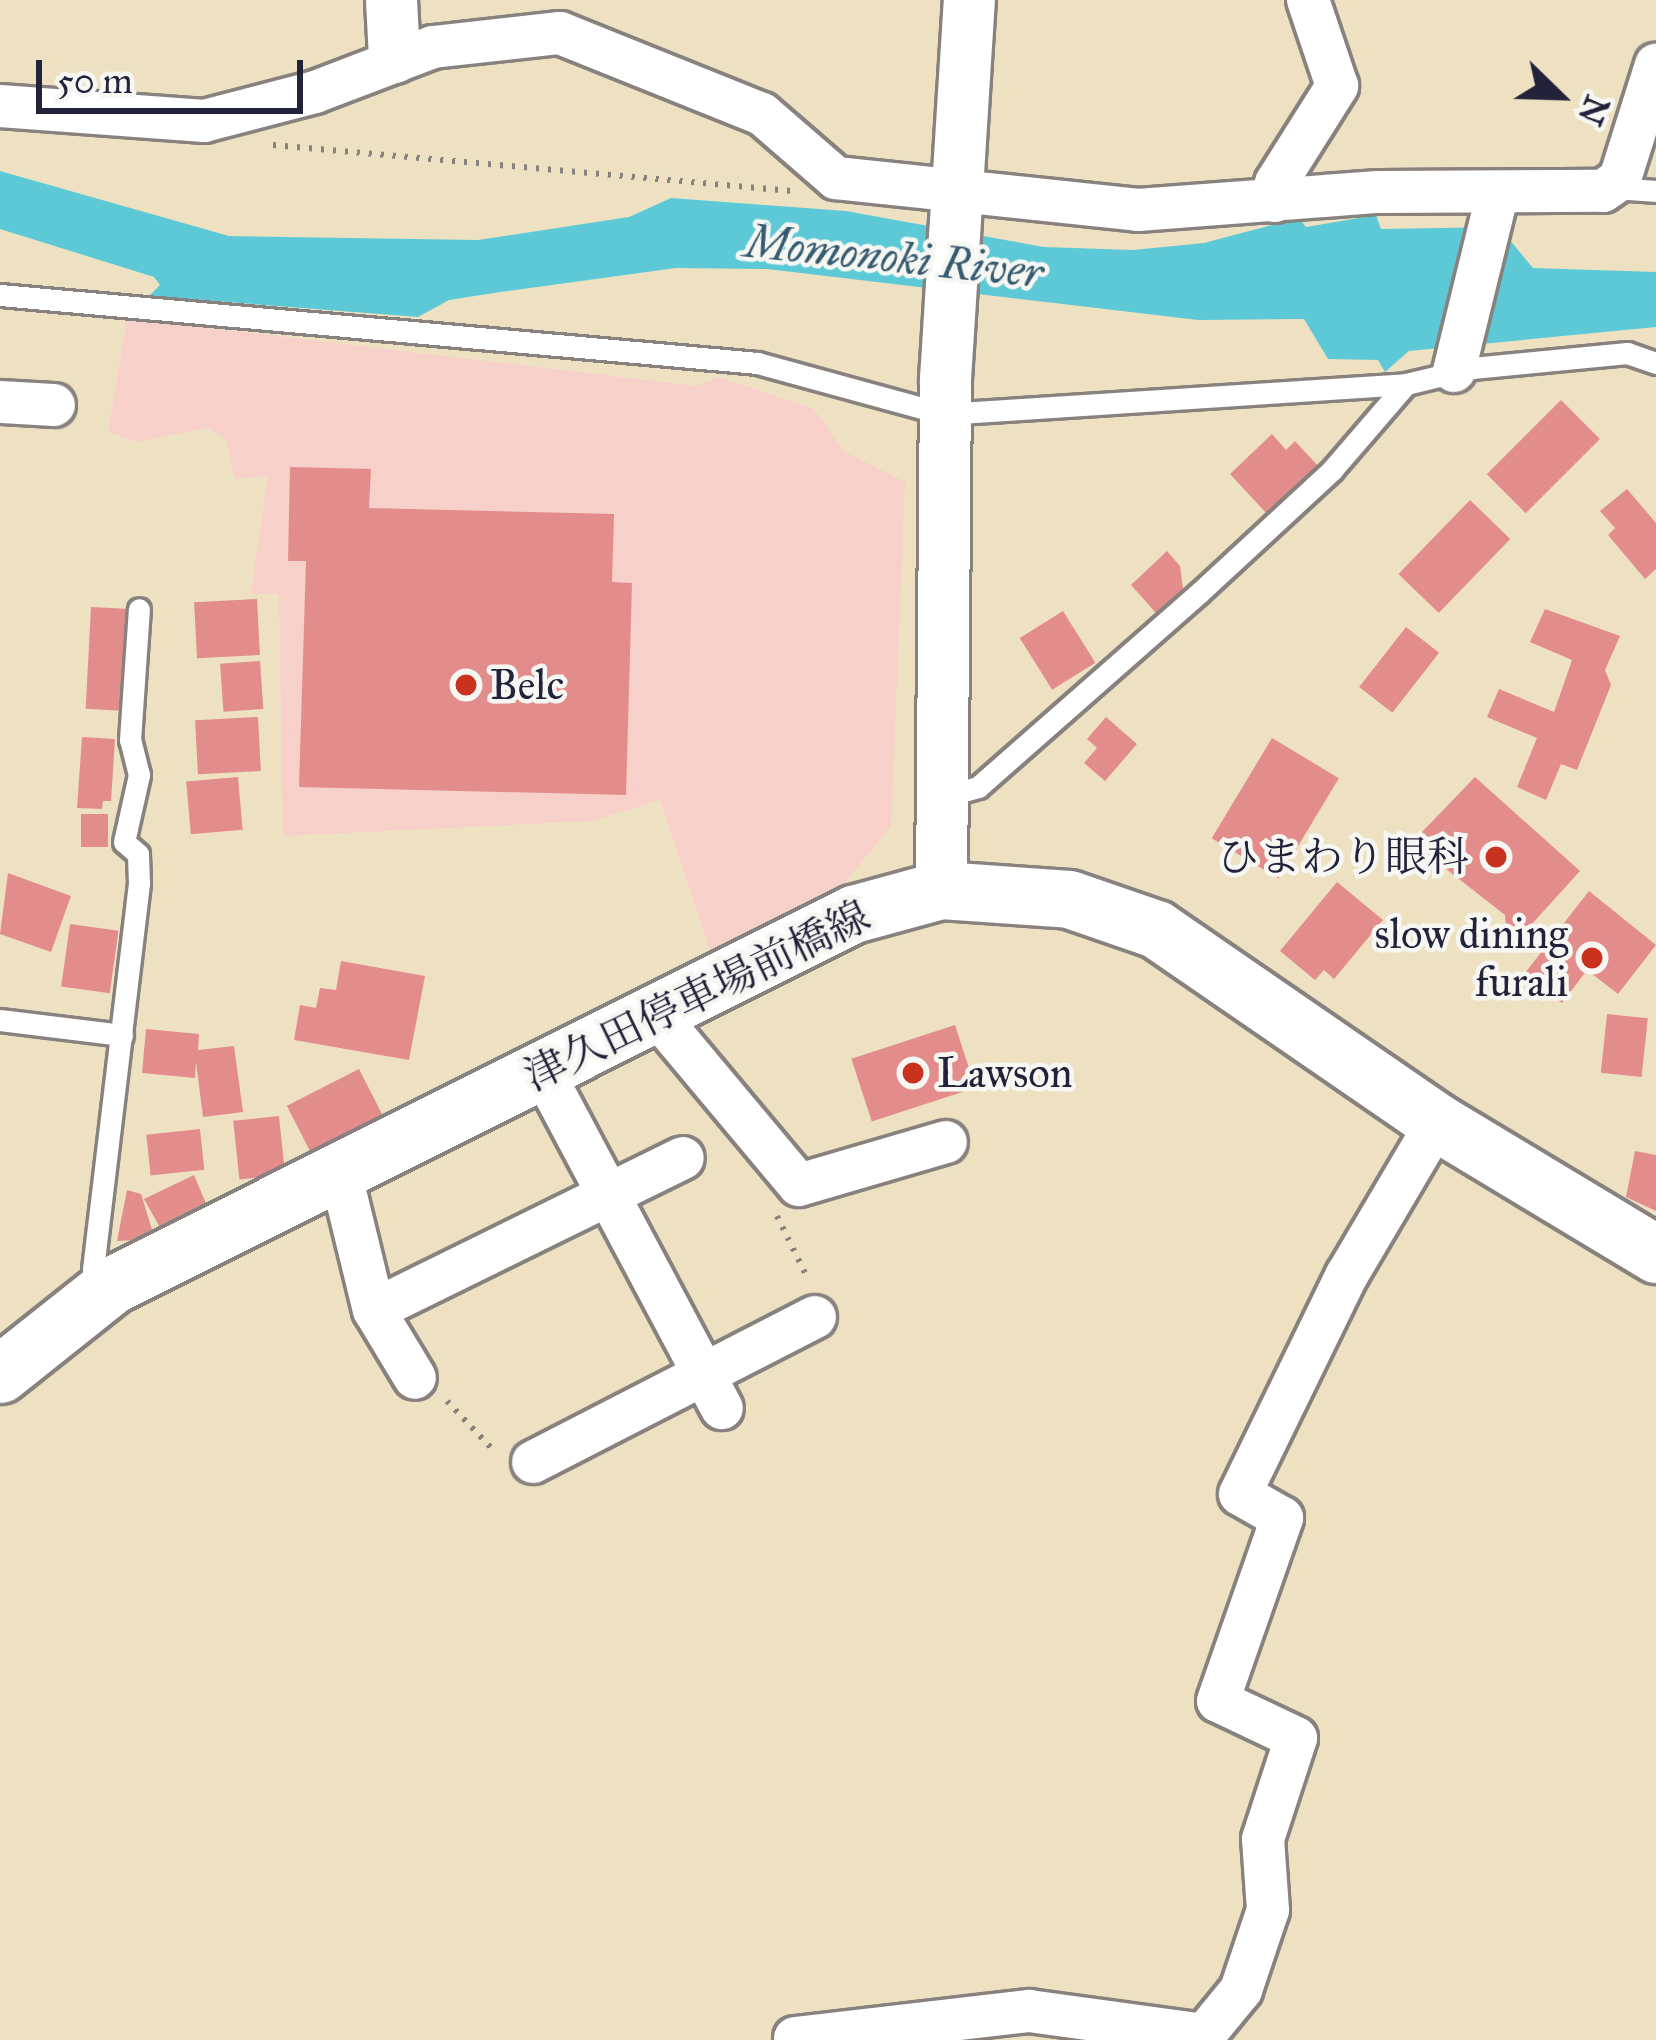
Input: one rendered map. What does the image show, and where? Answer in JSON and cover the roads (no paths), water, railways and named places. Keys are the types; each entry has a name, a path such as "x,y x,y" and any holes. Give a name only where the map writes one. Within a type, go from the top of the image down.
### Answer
{"main road":[{"name":"津久田停車場前橋線","path":"0,1374 112,1285 853,914 940,890 1069,899 1156,928 1438,1122 1656,1254"}],"street":[{"path":"391,0 394,57"},
{"path":"940,890 951,200 969,0"},
{"path":"1276,202 1276,183 1336,86 1308,0"},
{"path":"0,106 204,121 315,92 394,57 497,37 574,34 762,114 836,178 951,200 1094,209 1276,202 1378,192 1497,204 1613,188 1656,65"},
{"path":"1454,364 1497,204"},
{"path":"0,401 54,405"},
{"path":"655,1013 799,1185 946,1142"},
{"path":"542,1070 713,1391"},
{"path":"794,2038 1029,2011 1202,2038 1241,1990 1268,1910 1263,1839 1296,1738 1217,1701 1282,1518 1240,1494 1347,1275 1438,1122"},
{"path":"374,1310 683,1158"},
{"path":"340,1171 374,1310 415,1378"},
{"path":"533,1462 713,1391 815,1317"}],"lane":[{"path":"1613,188 1656,191"},
{"path":"0,295 757,363 945,396 1406,384 1454,364 1627,353 1654,358"},
{"path":"938,798 978,787 1183,608 1332,470 1406,384"},
{"path":"112,1285 93,1269 140,883 138,854 124,842 139,775 130,740 139,609"},
{"path":"0,1020 122,1035"}],"water":[{"name":"Momonoki River","path":"0,171 229,236 478,240 629,217 671,198 846,211 1044,247 1133,250 1204,243 1299,218 1306,227 1376,215 1381,229 1499,227 1533,268 1656,272 1656,327 1409,351 1385,372 1378,360 1328,359 1304,319 1198,320 767,269 676,268 500,292 449,300 418,317 149,296 160,285 154,277 0,229"}],"place":[{"name":"Belc","path":"466,685"},
{"name":"ひまわり眼科","path":"1496,857"},
{"name":"slow dining furali","path":"1592,958"},
{"name":"Lawson","path":"913,1073"}]}
